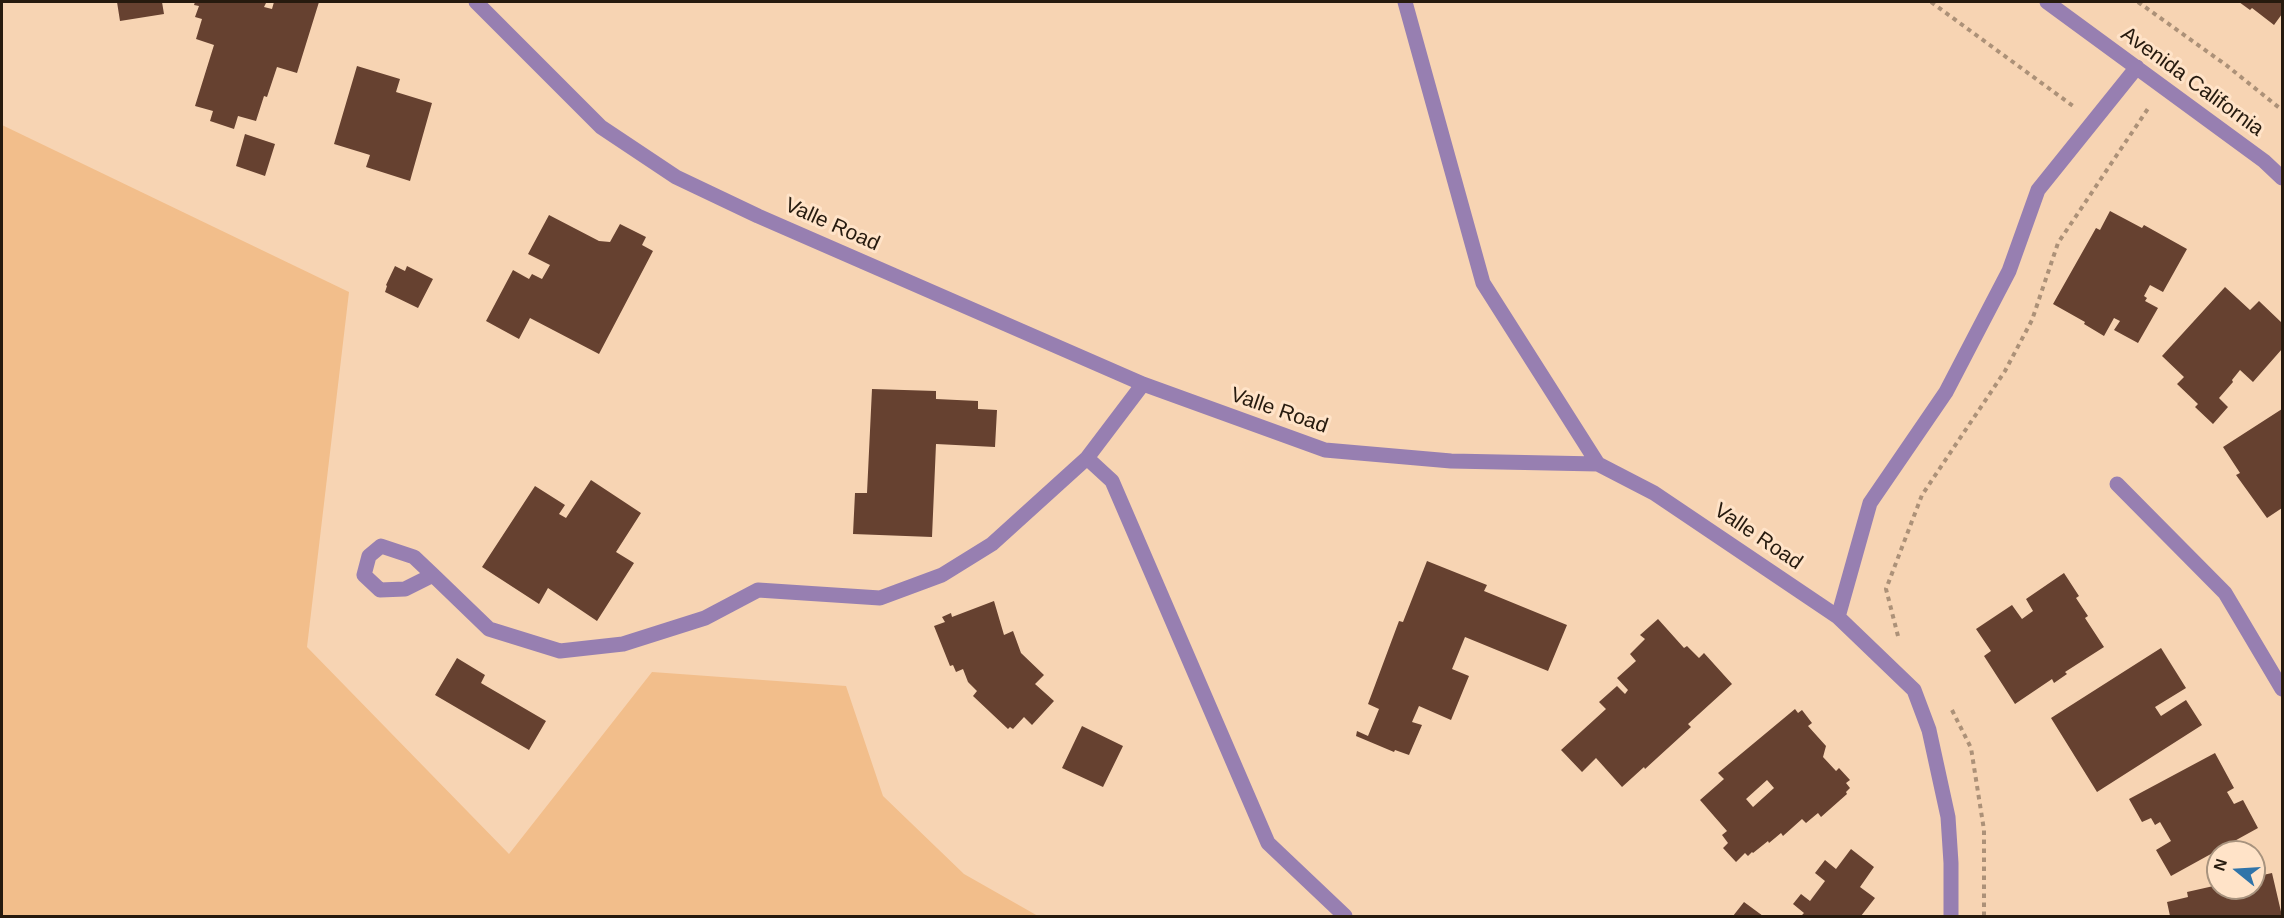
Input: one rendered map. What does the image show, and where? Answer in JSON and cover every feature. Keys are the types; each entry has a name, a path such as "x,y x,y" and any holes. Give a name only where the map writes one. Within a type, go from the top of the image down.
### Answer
{"street":[{"name":"Valle Road","path":"476,2 601,127 676,177 758,216 1143,384 1325,450 1451,461 1598,464 1654,493 1838,617 1914,690 1940,774 1948,817 1951,916"},
{"path":"1405,2 1482,283 1598,464"},
{"name":"Avenida California","path":"2047,2 2264,161 2283,178"},
{"path":"1838,617 1870,503 1946,392 2008,271 2038,190 2137,67"},
{"path":"434,575 489,629 560,651 623,644 705,618 758,590 879,598 942,574 992,544 1087,458 1143,384"},
{"path":"1087,458 1112,481 1268,843 1345,916"},
{"path":"2117,484 2225,593 2283,688"}],"path":[{"path":"1931,2 2094,121"},
{"path":"2138,2 2226,65 2283,110"},
{"path":"1905,644 1898,636 1886,589 1922,495 2005,371 2032,320 2058,243 2163,87"},
{"path":"1950,706 1971,748 1984,830 1984,916"}],"shaded area":[{"path":"2,125 349,292 307,647 509,854 652,672 846,686 883,796 964,874 1038,916 2,916"}],"building":[{"path":"117,2 162,2 164,14 120,21"},
{"path":"195,2 260,2 266,3 264,7 272,9 274,2 319,2 297,73 277,67 256,121 238,116 234,129 210,121 213,111 195,106 214,45 196,39 202,19 195,17 199,6 194,5"},
{"path":"2239,2 2282,2 2282,14 2274,25 2252,8 2250,10"},
{"path":"357,66 400,79 396,92 432,103 410,181 366,167 370,155 334,144"},
{"path":"245,134 275,144 265,176 236,166"},
{"path":"2110,211 2142,228 2144,225 2187,249 2163,292 2150,285 2144,296 2147,298 2145,301 2158,308 2138,343 2114,330 2120,321 2114,318 2104,336 2053,304 2096,228 2100,230"},
{"path":"549,215 599,241 610,242 620,224 646,237 642,245 653,251 599,354 530,318 519,339 486,321 513,270 529,279 532,274 542,279 550,265 528,254"},
{"path":"395,266 405,271 407,266 433,279 418,308 385,292"},
{"path":"2225,287 2250,310 2259,301 2282,323 2282,349 2253,382 2240,370 2219,398 2228,407 2213,424 2195,407 2198,404 2177,384 2184,377 2162,356"},
{"path":"872,389 936,391 936,399 978,401 978,409 997,410 995,447 936,444 932,537 853,534 855,493 867,493"},
{"path":"2282,409 2282,508 2267,518 2236,475 2240,473 2223,447"},
{"path":"591,480 641,513 616,552 634,563 597,621 548,588 539,604 482,567 535,486 565,505 559,514 566,518"},
{"path":"1427,561 1487,585 1484,591 1567,625 1548,671 1465,637 1452,669 1469,676 1451,720 1419,706 1412,722 1422,725 1409,755 1395,750 1394,752 1356,736 1357,731 1368,736 1379,709 1368,704 1399,621 1403,622"},
{"path":"2064,573 2079,596 2076,598 2088,616 2085,618 2104,647 2065,672 2067,674 2054,683 2052,679 2015,704 1984,656 1991,651 1976,629 2012,605 2022,619 2033,611 2026,599"},
{"path":"994,601 1004,635 1013,631 1021,653 1044,675 1035,684 1054,701 1032,725 1024,717 1013,729 1010,727 1008,729 973,696 977,691 968,682 963,669 956,672 953,665 950,666 934,626 945,622 942,617 951,613 952,617"},
{"path":"1658,619 1684,648 1687,646 1699,658 1704,653 1732,684 1688,724 1691,727 1622,787 1596,758 1582,772 1561,750 1606,709 1599,702 1617,686 1625,694 1628,690 1617,678 1636,661 1630,654 1645,639 1640,635"},
{"path":"2161,648 2186,688 2155,707 2161,716 2186,700 2202,725 2097,792 2051,718"},
{"path":"457,658 485,675 481,683 546,721 529,750 435,695"},
{"path":"1795,709 1798,713 1802,710 1812,723 1808,726 1826,746 1823,757 1836,771 1839,768 1850,780 1846,783 1850,788 1847,794 1821,817 1818,813 1806,823 1802,819 1783,836 1781,833 1748,856 1745,853 1736,862 1723,848 1728,843 1722,835 1727,831 1700,800 1724,779 1718,773","holes":["1767,780 1774,788 1753,807 1746,799"]},
{"path":"1082,726 1123,746 1103,787 1062,768"},
{"path":"2215,753 2234,788 2227,792 2234,804 2243,800 2258,828 2236,840 2206,840 2206,857 2171,876 2156,850 2171,841 2160,822 2155,825 2151,818 2142,822 2129,799"},
{"path":"1851,849 1874,867 1860,887 1875,898 1861,916 1801,916 1804,913 1793,904 1801,894 1810,901 1825,881 1815,873 1825,860 1836,869"},
{"path":"2272,873 2282,916 2170,916 2167,902 2188,897 2187,892 2206,888 2206,900 2266,900 2266,874"},
{"path":"1744,902 1763,916 1733,916"}]}
